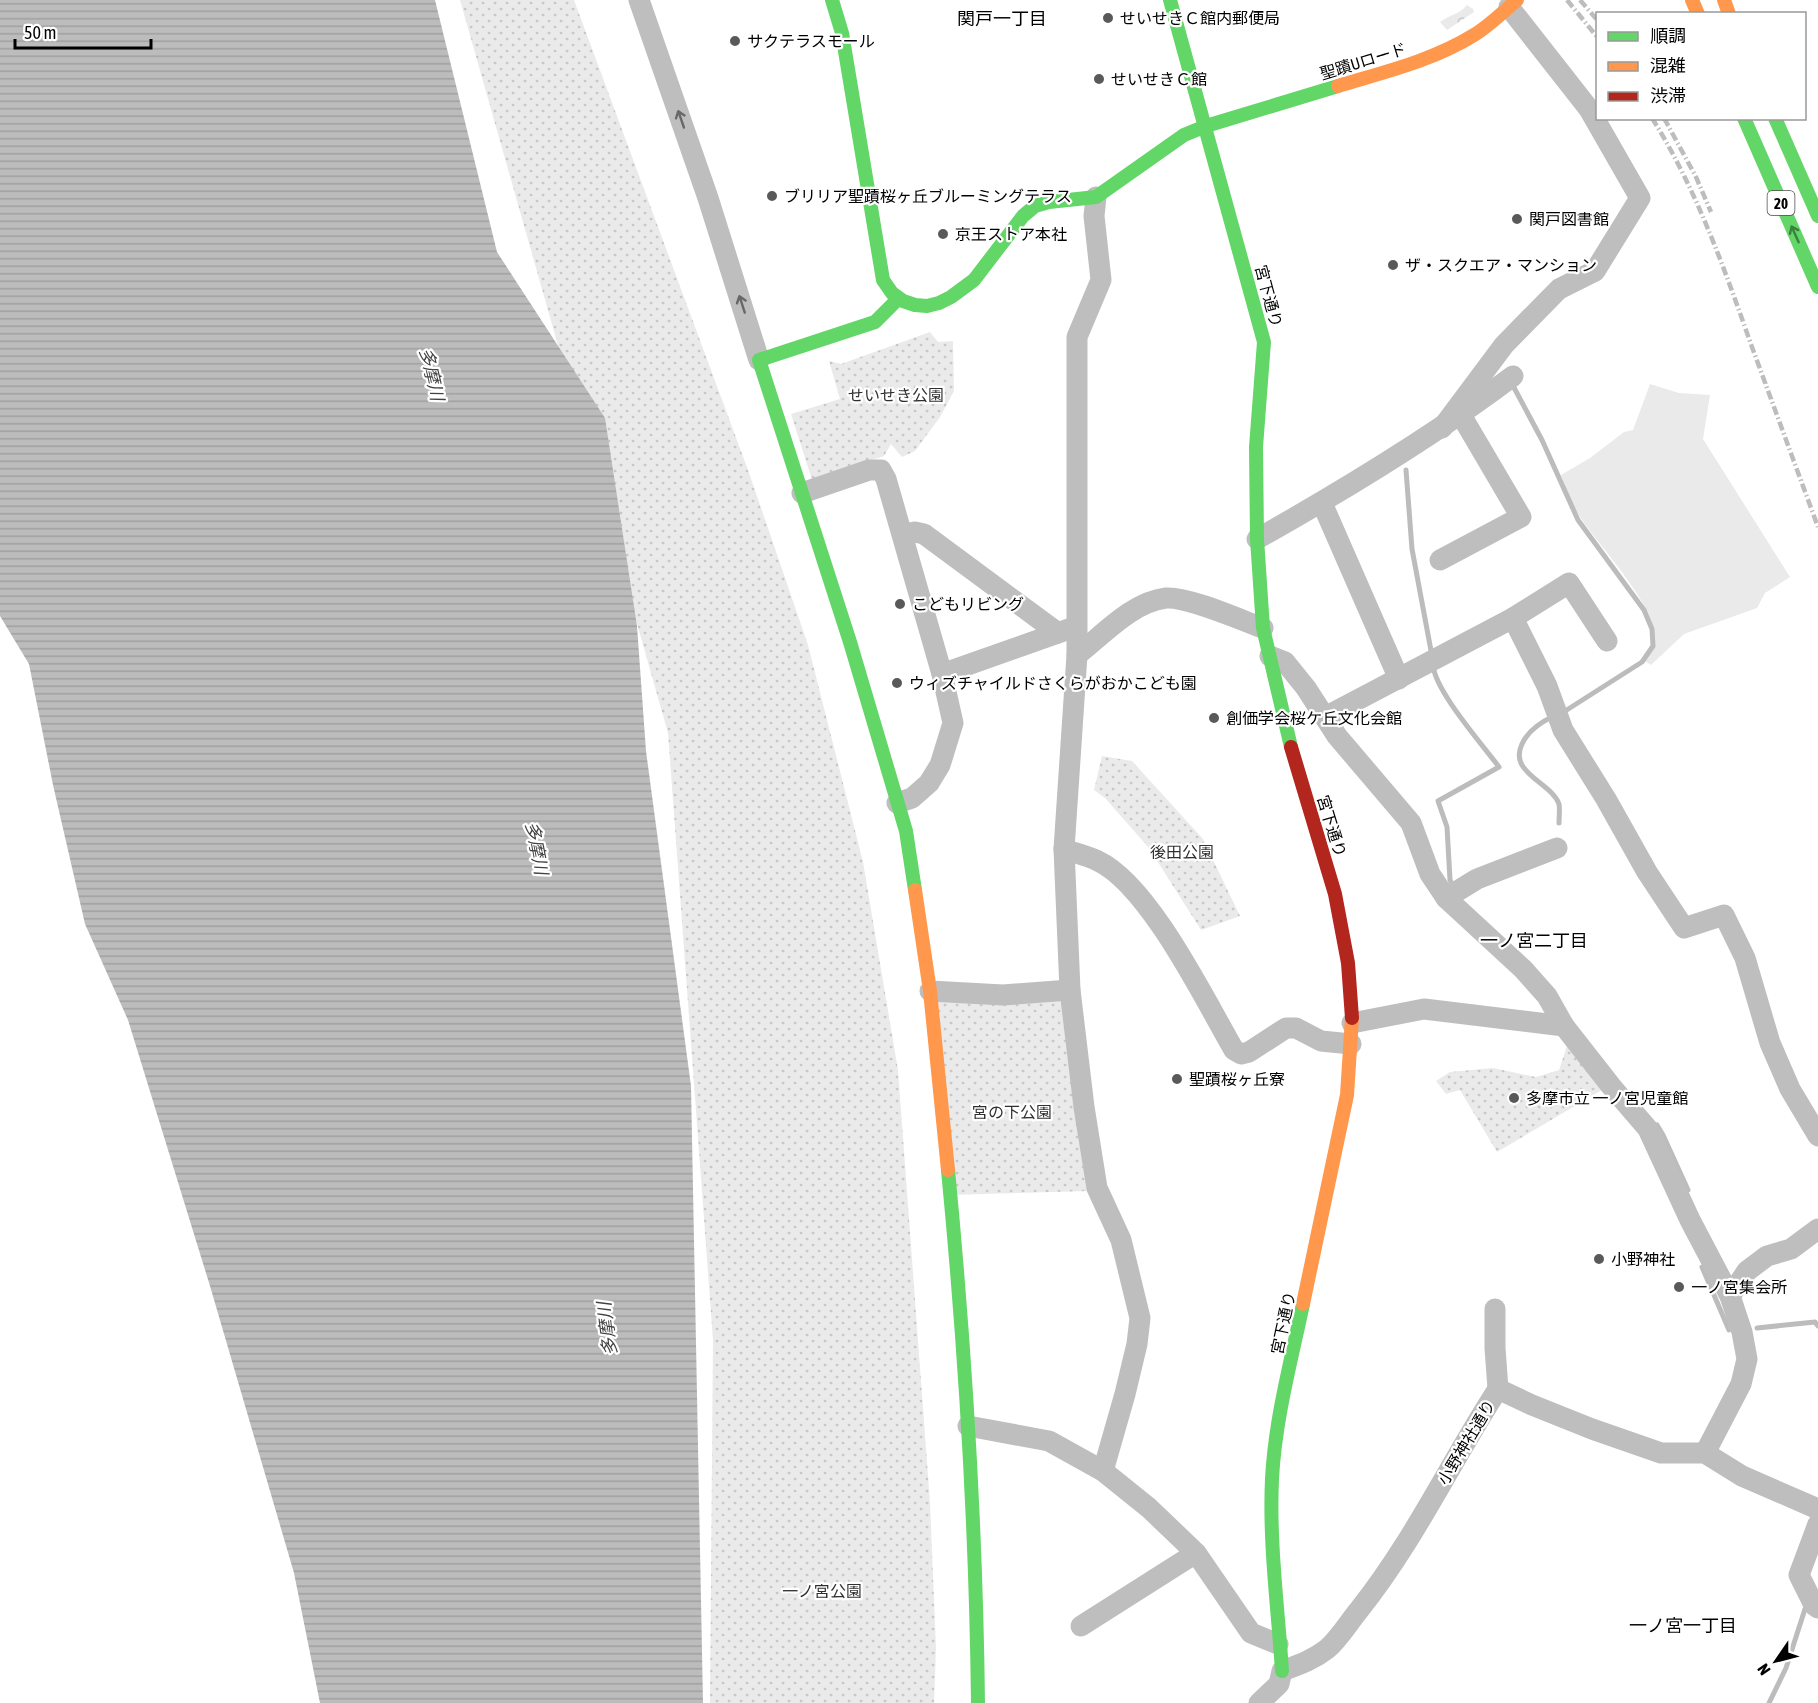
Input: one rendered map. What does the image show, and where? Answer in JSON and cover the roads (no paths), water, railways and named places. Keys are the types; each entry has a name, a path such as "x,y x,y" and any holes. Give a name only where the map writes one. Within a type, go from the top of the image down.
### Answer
{"street":[{"path":"639,0 708,198 861,678 906,831 930,991 950,1195 968,1426 977,1623 978,1703"},
{"path":"832,0 842,33 883,280 898,300 909,304 930,305 958,294 974,280 1023,216 1035,206 1049,202 1096,197 1094,216 1101,280 1077,337 1067,630 1077,655 1064,849 1070,990 1084,1107 1097,1188 1121,1240 1140,1318 1137,1344 1125,1395 1103,1471"},
{"name":"宮下通り","path":"1170,0 1264,342 1256,447 1257,539 1263,628 1293,756 1335,894 1348,963 1352,1023 1347,1095 1279,1420 1272,1478 1272,1529 1278,1644 1282,1671"},
{"path":"1442,428 1504,345 1559,289 1595,271 1640,198 1589,109 1513,3"},
{"name":"聖蹟Uロード","path":"1096,197 1184,135 1206,126 1418,62 1476,34 1513,3"},
{"name":"20","path":"1745,120 1818,287"},
{"name":"20","path":"1776,120 1818,216"},
{"path":"759,360 875,322 898,300"},
{"path":"1257,539 1322,503 1442,428 1513,376"},
{"path":"1440,560 1521,517 1461,415"},
{"path":"801,493 869,471 881,470 904,536 953,723 940,765 929,783 912,798 897,803"},
{"path":"1322,503 1399,679"},
{"path":"904,536 915,531 924,534 1067,630"},
{"path":"1325,717 1513,618 1569,583 1607,641"},
{"path":"1077,655 1126,616 1145,604 1167,598 1187,600 1263,628"},
{"path":"1513,618 1547,686 1563,730 1606,799 1647,872 1684,928 1724,915 1745,958 1770,1043 1790,1089 1818,1136"},
{"path":"942,674 1067,630"},
{"path":"1270,656 1285,662 1306,688 1337,736 1412,823 1430,874 1453,894 1523,969 1546,996 1564,1026 1602,1069 1648,1129 1690,1220 1730,1296 1742,1332 1747,1359 1741,1384 1705,1453 1742,1476 1818,1509"},
{"path":"1453,894 1477,879 1557,848"},
{"path":"1064,849 1099,861 1116,874 1145,903 1174,947 1234,1050 1241,1054 1249,1052 1286,1028 1296,1028 1321,1041 1351,1044"},
{"path":"930,991 1003,995 1070,990"},
{"path":"1352,1023 1424,1009 1564,1026"},
{"path":"1730,1296 1747,1271 1767,1256 1791,1249 1818,1229"},
{"path":"1495,1308 1498,1389"},
{"name":"小野神社通り","path":"1282,1671 1308,1661 1329,1647 1378,1586 1411,1537 1467,1438 1498,1389 1593,1429 1661,1453 1705,1453"},
{"path":"968,1426 1049,1441 1103,1471 1149,1508 1196,1553 1251,1633 1278,1644"},
{"path":"1818,1524 1799,1575 1814,1605 1818,1608"},
{"path":"1081,1626 1196,1553"},
{"path":"1259,1703 1279,1684 1282,1671"}],"water":[{"name":"多摩川","path":"0,0 435,0 497,252 605,418 637,626 646,751 691,1086 703,1703 320,1703 294,1573 210,1286 128,1020 85,924 53,785 29,664 0,616"}],"waterway":[{"path":"1511,382 1542,440 1578,520 1644,610 1652,629 1653,646 1642,662 1562,713"},
{"path":"1406,470 1412,549 1432,656"},
{"path":"1433,665 1450,703 1499,767 1438,801 1447,827 1450,880 1453,887"},
{"path":"1554,716 1531,731 1522,744 1519,754 1525,770 1555,796 1559,804 1559,823"},
{"path":"1657,1125 1688,1190"},
{"path":"1702,1267 1729,1330"},
{"path":"1757,1328 1815,1322 1818,1326"},
{"path":"1769,1703 1786,1668 1805,1609"}],"railway":[{"path":"1567,0 1596,36"},
{"path":"1580,0 1596,19"},
{"path":"1653,120 1683,173 1708,230 1818,527"},
{"path":"1665,120 1696,177 1711,212"}],"place":[{"name":"せいせきＣ館内郵便局","path":"1108,18"},
{"name":"サクテラスモール","path":"735,41"},
{"name":"せいせきＣ館","path":"1099,79"},
{"name":"ブリリア聖蹟桜ヶ丘ブルーミングテラス","path":"772,196"},
{"name":"関戸図書館","path":"1517,219"},
{"name":"京王ストア本社","path":"943,234"},
{"name":"ザ・スクエア・マンション","path":"1393,265"},
{"name":"こどもリビング","path":"900,604"},
{"name":"ウィズチャイルドさくらがおかこども園","path":"897,683"},
{"name":"創価学会桜ケ丘文化会館","path":"1214,718"},
{"name":"聖蹟桜ヶ丘寮","path":"1177,1079"},
{"name":"多摩市立 一ノ宮児童館","path":"1514,1098"},
{"name":"小野神社","path":"1599,1259"},
{"name":"一ノ宮集会所","path":"1679,1287"}],"district":[{"name":"関戸一丁目","path":"1002,18"},
{"name":"一ノ宮二丁目","path":"1534,940"},
{"name":"一ノ宮一丁目","path":"1683,1625"}],"park label":[{"name":"せいせき公園","path":"896,395"},
{"name":"後田公園","path":"1182,852"},
{"name":"宮の下公園","path":"1012,1112"},
{"name":"一ノ宮公園","path":"822,1591"}]}
